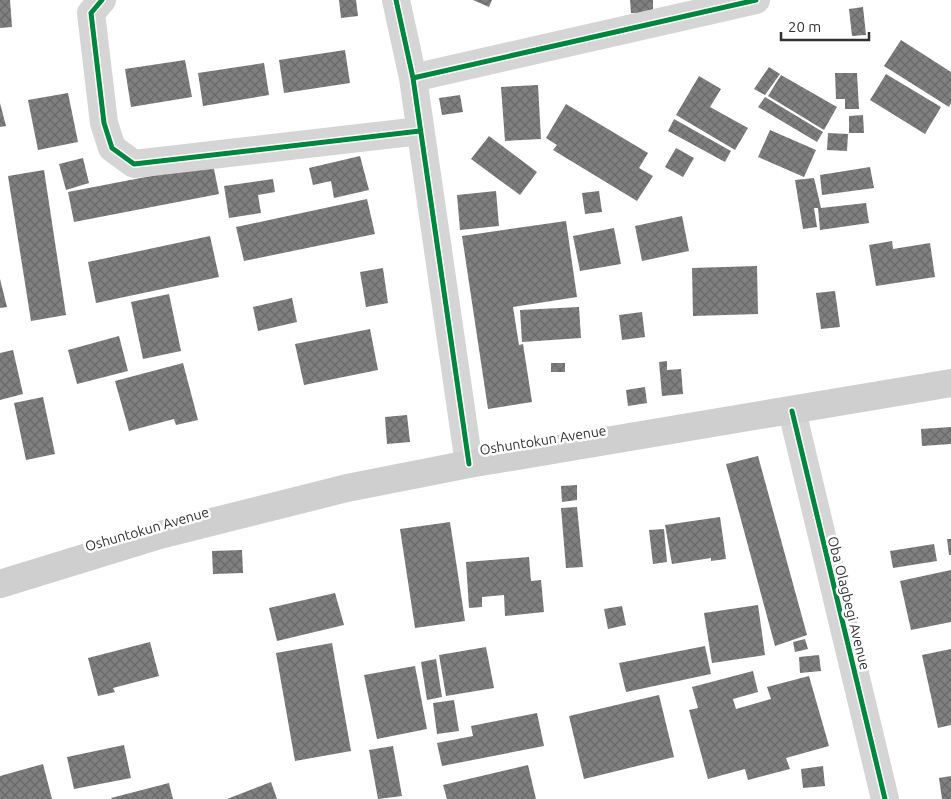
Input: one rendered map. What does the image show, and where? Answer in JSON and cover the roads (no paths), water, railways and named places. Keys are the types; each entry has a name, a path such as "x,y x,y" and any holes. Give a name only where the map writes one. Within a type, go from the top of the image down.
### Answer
{"main road":[{"name":"Oshuntokun Avenue","path":"0,584 156,536 347,488 469,464 951,383"}],"street":[{"path":"102,0 91,13 104,123 112,148 134,164 420,131"},
{"path":"396,0 412,78 469,464"},
{"path":"412,78 756,0"},
{"name":"Oba Olagbegi Avenue","path":"792,411 886,799"}]}
